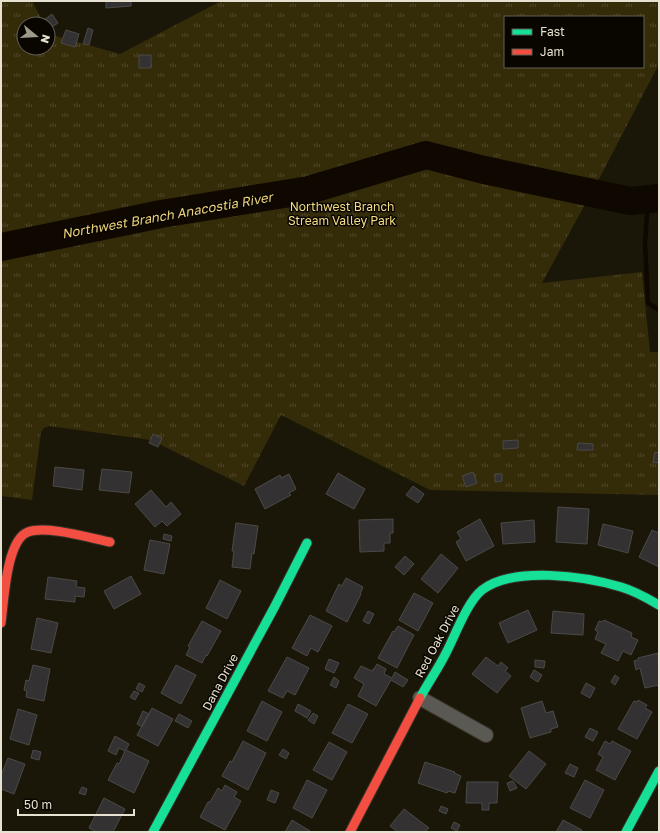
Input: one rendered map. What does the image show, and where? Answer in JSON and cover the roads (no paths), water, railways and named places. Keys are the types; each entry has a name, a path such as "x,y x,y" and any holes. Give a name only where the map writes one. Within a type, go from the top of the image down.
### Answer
{"street":[{"path":"1,623 11,562 17,543 24,535 29,532 40,530 110,542"},
{"name":"Dana Drive","path":"153,832 307,543"},
{"name":"Red Oak Drive","path":"350,832 420,698 445,655 470,606 481,590 513,577 531,575 589,578 622,586 659,605"},
{"path":"420,698 486,735"},
{"path":"626,832 659,771"}],"waterway":[{"name":"Northwest Branch Anacostia River","path":"1,247 161,214 309,190 426,155 484,170 630,201 659,198"},
{"path":"648,199 645,243 648,303 659,310"}],"park label":[{"name":"Northwest Branch Stream Valley Park","path":"342,213"}]}
